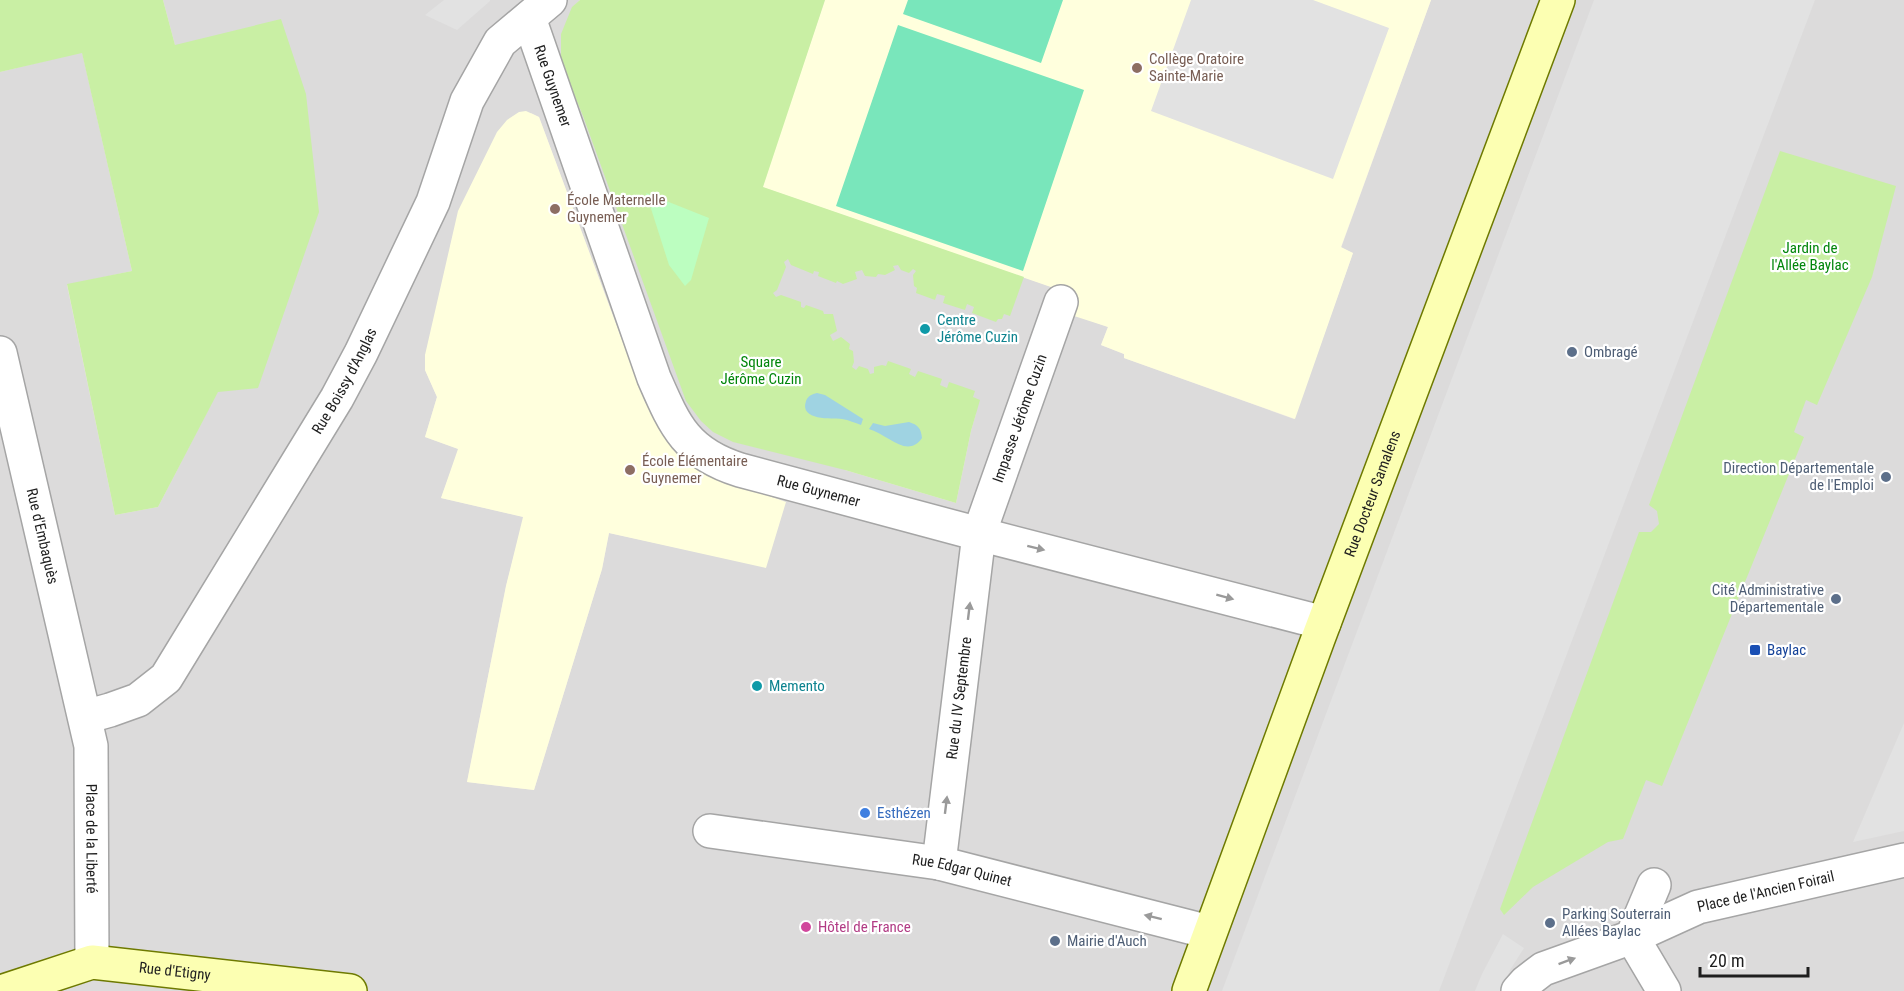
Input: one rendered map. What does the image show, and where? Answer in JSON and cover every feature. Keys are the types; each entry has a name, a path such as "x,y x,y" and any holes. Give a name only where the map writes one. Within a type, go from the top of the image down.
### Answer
{"main road":[{"name":"Rue Docteur Samalens","path":"1189,991 1324,623 1558,0"},
{"name":"Rue d'Etigny","path":"4,991 92,962 350,991"}],"street":[{"name":"Rue Guynemer","path":"539,9 654,378 671,417 686,439 702,453 721,464 979,534 1324,623"},
{"name":"Rue Boissy d'Anglas","path":"85,717 138,700 166,678 337,398 361,353 433,202 467,101 500,42 539,9"},
{"name":"Impasse Jérôme Cuzin","path":"979,534 1061,302"},
{"name":"Rue d'Embaquès","path":"0,353 12,450 85,717"},
{"name":"Rue du IV Septembre","path":"939,863 979,534"},
{"name":"Place de la Liberté","path":"85,717 91,746 92,962"},
{"name":"Rue Edgar Quinet","path":"710,831 939,863 1209,932"},
{"name":"Place de l'Ancien Foirail","path":"1518,991 1544,969 1632,937 1698,907 1904,860"},
{"path":"1654,885 1632,937 1664,991"}],"shaded area":[{"path":"163,0 580,0 572,8 762,187 1078,296 1078,316 1108,327 1101,345 1124,354 1124,358 1294,419 1353,253 1341,248 1431,0 1904,0 1904,991 0,991 0,72 82,52 132,271 67,285 115,515 158,507 218,391 175,45","holes":["531,113 539,117 645,402 672,449 687,462 709,475 766,567 609,533 602,569 534,790 467,782 506,586 524,517 441,498 459,449 425,437 437,397 425,370","976,413 956,503 845,470"]},
{"path":"444,0 490,1 457,30 425,15"},
{"path":"825,0 1431,0 1341,247 1353,253 1295,419 1124,358 1124,354 1101,345 1108,327 1071,315 1077,296 762,187"},
{"path":"1191,0 1313,0 1389,28 1333,179 1151,111"},
{"name":"Ombragé","path":"1594,0 1815,0 1439,991 1222,991"},
{"path":"526,111 539,117 645,402 672,449 687,462 709,475 786,502 766,568 609,533 602,569 534,790 467,782 506,586 523,517 441,498 458,449 425,437 437,397 425,370 425,355 458,211 497,132 507,120 519,112"},
{"path":"1904,723 1904,831 1853,842"},
{"path":"1503,934 1524,948 1510,970 1502,991 1475,991 1482,974"}],"green space":[{"path":"0,0 163,0 175,45 281,19 306,94 319,212 258,388 218,392 158,507 115,515 67,284 132,271 82,53 0,72"},
{"name":"Square Jérôme Cuzin","path":"580,0 825,0 763,187 1024,277 1010,316 1004,314 1002,319 996,322 972,313 974,307 967,304 965,310 943,303 945,296 937,294 935,300 916,293 917,288 914,286 913,275 916,271 913,269 909,273 901,270 898,265 893,266 895,270 885,275 878,274 876,277 865,276 862,270 855,272 857,279 843,284 818,276 819,272 814,271 813,274 791,265 788,259 784,262 786,267 777,290 773,293 776,297 781,295 801,302 801,307 804,308 806,305 823,311 824,314 833,314 837,331 830,335 833,341 841,337 850,344 849,349 853,351 854,362 852,367 856,370 859,366 868,369 870,374 874,373 874,367 886,366 888,361 911,369 909,374 915,377 918,371 942,379 940,385 947,388 949,382 975,391 973,397 980,400 956,503 845,470 733,442 713,432 701,421 686,401 583,116 561,63 561,34 572,7"},
{"path":"908,0 1063,0 1041,63 903,14"},
{"path":"898,25 1084,90 1023,271 836,206"},
{"name":"Jardin de l'Allée Baylac","path":"1780,151 1896,186 1872,277 1817,405 1806,400 1794,432 1804,437 1662,786 1646,780 1623,839 1608,842 1533,887 1504,915 1500,909 1639,532 1651,532 1659,524 1657,511 1649,505"},
{"path":"646,193 709,218 691,280 685,286 669,265"}],"water":[{"path":"817,393 825,395 863,419 861,425 845,419 818,417 807,412 805,407 807,399 810,395"},
{"path":"909,422 918,427 922,438 910,446 897,444 869,429 873,423 885,426"}],"place":[{"name":"Collège Oratoire Sainte-Marie","path":"1137,68"},
{"name":"École Maternelle Guynemer","path":"555,209"},
{"name":"Centre Jérôme Cuzin","path":"925,329"},
{"name":"Ombragé","path":"1572,352"},
{"name":"École Élémentaire Guynemer","path":"630,470"},
{"name":"Direction Départementale de l'Emploi","path":"1886,477"},
{"name":"Cité Administrative Départementale","path":"1836,599"},
{"name":"Baylac","path":"1755,650"},
{"name":"Memento","path":"757,686"},
{"name":"Esthézen","path":"865,813"},
{"name":"Parking Souterrain Allées Baylac","path":"1550,923"},
{"name":"Hôtel de France","path":"806,927"},
{"name":"Mairie d'Auch","path":"1055,941"}]}
